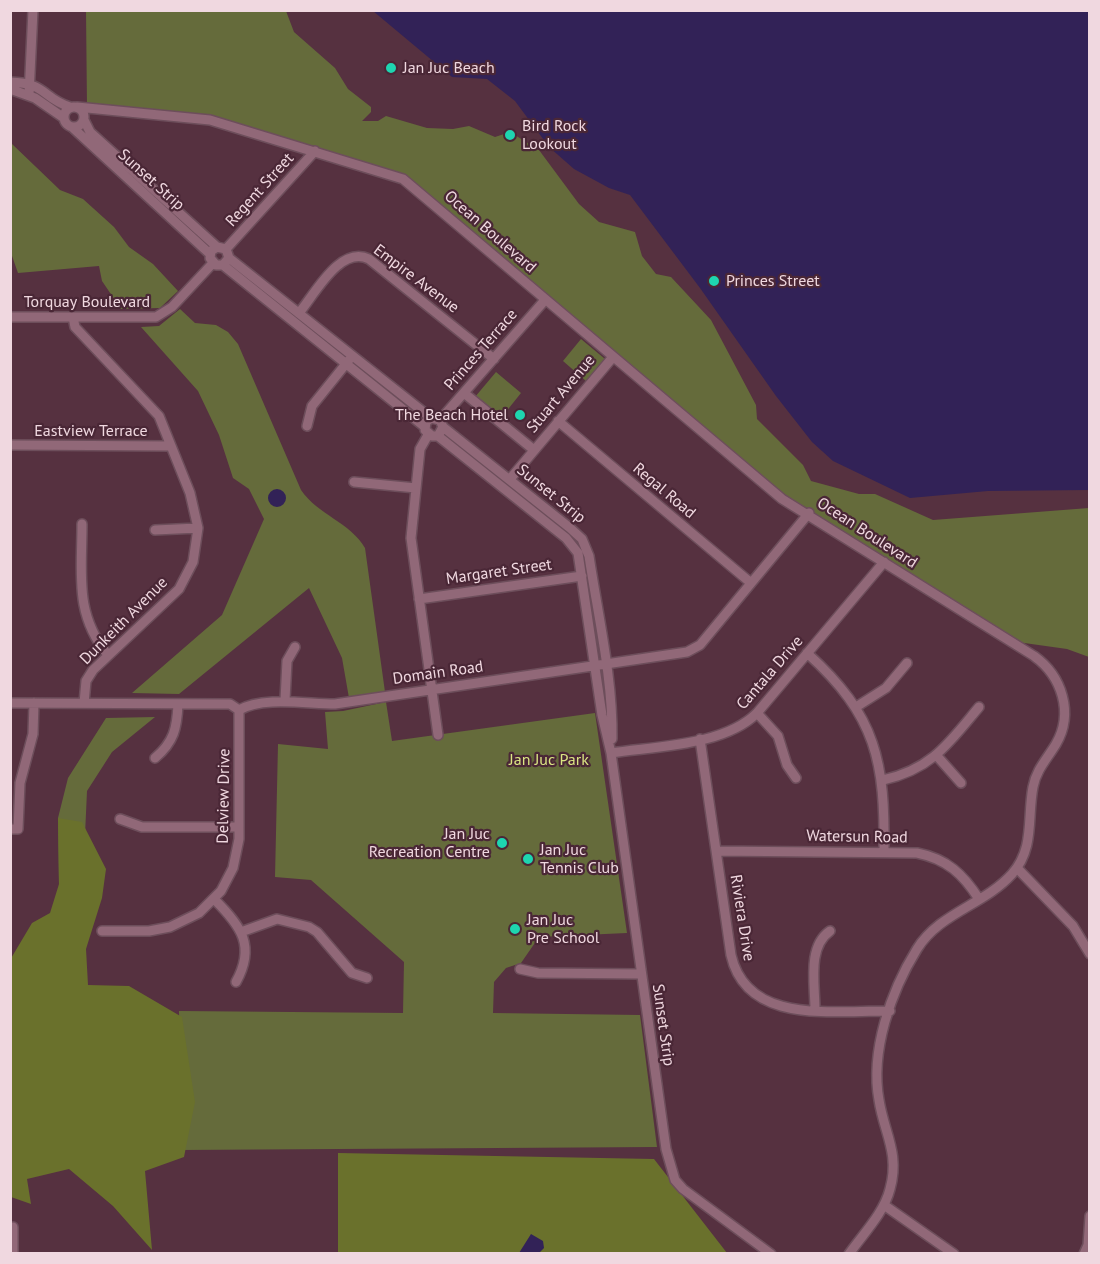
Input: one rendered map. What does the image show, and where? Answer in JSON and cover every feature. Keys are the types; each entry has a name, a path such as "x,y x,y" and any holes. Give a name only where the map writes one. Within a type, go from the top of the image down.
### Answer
{"street":[{"path":"29,95 33,10"},
{"path":"10,82 31,83 73,107 64,118"},
{"name":"Sunset Strip","path":"10,89 29,95 64,118 346,364 510,479 570,528 585,545 589,556 612,720 611,753"},
{"name":"Sunset Strip","path":"73,107 84,118 90,132 220,256 299,313 353,356 571,542 578,553 594,666 611,753 666,1149 675,1180 690,1196 771,1254"},
{"name":"Ocean Boulevard","path":"73,107 210,120 408,182 782,499 809,513 1047,666 1059,684 1064,709 1062,728 1057,742 1035,778 1031,797 1031,830 1017,868 1000,885 928,933 913,957 881,1035 877,1061 879,1103 891,1140 894,1162 891,1187 884,1205 849,1254"},
{"name":"Ocean Boulevard","path":"84,118 101,109"},
{"path":"72,127 84,118"},
{"name":"Regent Street","path":"220,256 315,151"},
{"name":"Torquay Boulevard","path":"10,317 150,318 162,315 177,303 220,256"},
{"name":"Empire Avenue","path":"299,313 343,260 360,256 369,259 494,358"},
{"name":"Princes Terrace","path":"434,427 545,300"},
{"name":"Dunkeith Avenue","path":"73,317 75,327 155,410 195,506 198,528 193,562 179,589 88,676 84,689 84,703"},
{"path":"307,426 312,406 353,356"},
{"name":"Stuart Avenue","path":"510,479 613,357"},
{"path":"464,393 534,450"},
{"name":"Regal Road","path":"558,421 751,584"},
{"path":"434,427 420,449 411,538 438,735"},
{"name":"Eastview Terrace","path":"10,445 171,446"},
{"path":"354,482 416,488"},
{"name":"Domain Road","path":"10,703 230,704 239,710 252,704 270,704 285,700 298,704 335,704 692,651 809,513"},
{"path":"82,524 83,609 93,635 108,656"},
{"path":"155,530 198,528"},
{"name":"Cantala Drive","path":"611,753 731,732 757,713 884,562"},
{"name":"Margaret Street","path":"419,598 582,576"},
{"path":"285,700 286,662 295,646"},
{"path":"807,653 832,676 856,707 873,742 883,780 884,852"},
{"path":"856,707 886,688 907,663"},
{"path":"10,829 18,829 19,790 33,734 34,703"},
{"path":"155,758 167,748 174,736 178,704"},
{"path":"883,780 912,772 937,756 979,706"},
{"name":"Delview Drive","path":"102,931 149,931 170,927 190,919 215,900 233,868 239,827 239,710"},
{"path":"757,713 778,736 787,765 796,778"},
{"name":"Riviera Drive","path":"700,739 736,972 751,991 772,1005 794,1010 890,1011"},
{"path":"937,756 961,783"},
{"path":"120,819 142,827 239,827"},
{"name":"Watersun Road","path":"716,851 917,853 944,862 965,878 980,899"},
{"path":"1017,868 1073,926 1089,954"},
{"path":"215,900 234,919 241,932 246,956 243,969 236,982"},
{"path":"241,932 277,919 309,927 317,932 352,973 367,978"},
{"path":"814,1010 815,954 821,937 830,931"},
{"path":"520,969 538,973 641,974"},
{"path":"884,1205 954,1254"},
{"path":"1084,1254 1088,1245 1089,1216"},
{"path":"13,1227 13,1254"}],"green space":[{"path":"86,11 286,11 294,32 335,68 348,89 371,107 371,112 362,121 378,121 386,116 427,128 453,129 469,126 495,137 510,132 539,150 579,204 599,222 635,232 642,256 656,274 671,277 711,320 756,405 757,419 803,465 811,481 859,494 875,494 933,520 1089,508 1089,657 1067,649 1010,641 795,507 414,186 226,124 87,107"},
{"path":"11,143 60,190 83,199 114,227 129,247 153,264 178,291 160,308 121,309 102,281 99,266 18,273 11,253"},
{"path":"180,309 195,323 216,325 228,332 238,344 301,490 316,506 351,531 365,548 385,692 349,698 342,658 309,588 179,694 132,693 222,615 264,519 249,489 233,478 219,435 198,391 141,327 159,326"},
{"path":"581,339 605,359 586,381 563,361"},
{"path":"496,372 521,393 501,418 475,397"},
{"name":"Jan Juc Park","path":"386,702 392,741 595,713 627,933 539,937 521,963 506,968 494,982 493,1013 640,1015 657,1147 181,1150 179,1011 403,1013 404,962 311,880 275,877 278,744 328,749 325,712 343,711"},
{"path":"155,717 112,752 87,791 85,835 59,888 58,818 68,778 106,718"},
{"path":"58,818 82,822 106,869 102,898 86,949 88,985 129,986 182,1017 195,1102 184,1157 145,1171 152,1250 113,1206 69,1169 27,1179 31,1204 11,1197 10,960 32,923 50,913 59,884"},
{"path":"338,1153 654,1159 727,1253 338,1254"}],"shaded area":[{"path":"373,11 1089,11 1089,490 988,491 910,498 833,461 812,442 776,396 700,288 630,195 609,188 574,169 549,147 515,101 487,79 452,77"},
{"path":"277,489 283,492 286,498 283,504 277,507 271,504 268,498 271,492"},
{"path":"531,1234 543,1241 544,1248 539,1253 519,1253"}],"place":[{"name":"Jan Juc Beach","path":"391,68"},
{"name":"Bird Rock Lookout","path":"510,135"},
{"name":"Princes Street","path":"714,281"},
{"name":"The Beach Hotel","path":"520,415"},
{"name":"Jan Juc Recreation Centre","path":"502,843"},
{"name":"Jan Juc Tennis Club","path":"528,859"},
{"name":"Jan Juc Pre School","path":"515,929"}]}
